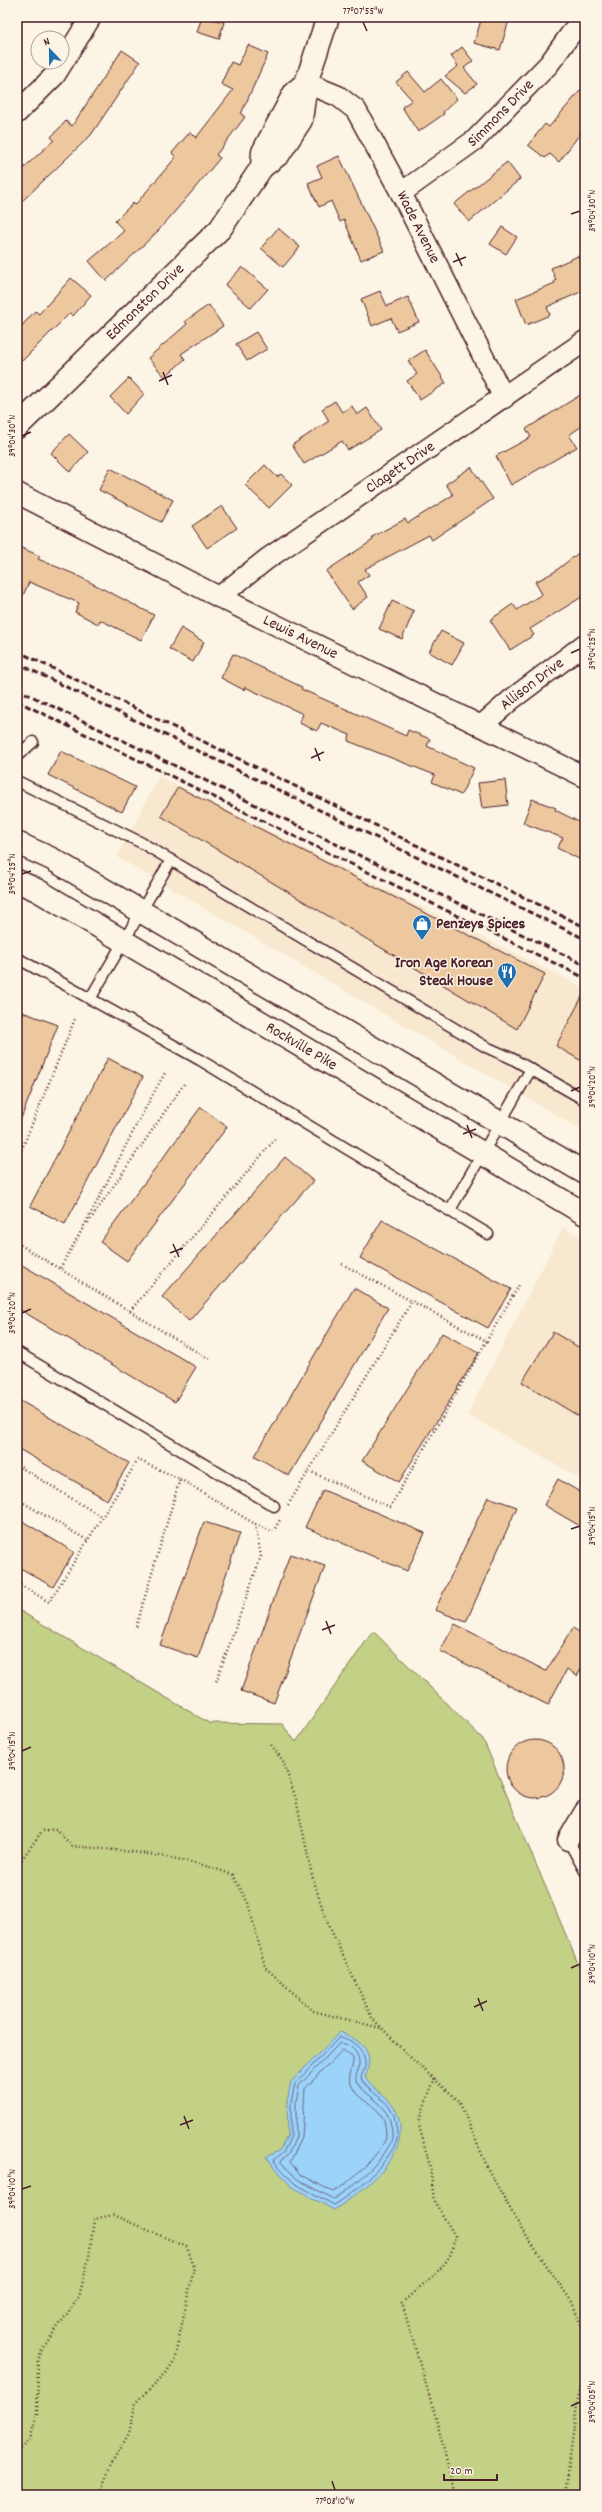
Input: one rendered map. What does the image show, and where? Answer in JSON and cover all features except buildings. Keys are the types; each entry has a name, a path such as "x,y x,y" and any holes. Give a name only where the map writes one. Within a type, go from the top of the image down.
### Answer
{"main road":[{"name":"Edmonston Drive","path":"17,427 220,229 262,167 263,152 295,92 306,83 328,17"},
{"path":"17,843 52,858 585,1173"},
{"name":"Rockville Pike","path":"17,881 37,890 123,940 585,1214"}],"street":[{"path":"17,113 55,75 90,17"},
{"name":"Simmons Drive","path":"401,193 475,140 549,64 583,17"},
{"name":"Wade Avenue","path":"306,83 338,96 356,110 401,193 504,398"},
{"name":"Clagett Drive","path":"219,597 267,559 504,398 585,341"},
{"name":"Lewis Avenue","path":"17,493 219,597 585,777"},
{"name":"Allison Drive","path":"481,726 512,699 585,644"},
{"path":"568,1840 585,1811"}],"lane":[{"path":"17,756 33,742"},
{"path":"17,781 142,843 486,1048 531,1069 585,1100"},
{"path":"90,999 171,860"},
{"path":"17,958 200,1060 488,1234"},
{"path":"450,1210 484,1154 531,1069"},
{"path":"17,1352 274,1506"},
{"path":"568,1840 585,1871"}],"path":[{"path":"17,1161 75,1019"},
{"path":"60,1268 82,1231 146,1105 166,1073"},
{"path":"82,1231 184,1084"},
{"path":"130,1311 276,1138"},
{"path":"17,1243 212,1361"},
{"path":"342,1264 488,1342"},
{"path":"309,1471 390,1506 488,1342 519,1285"},
{"path":"17,1583 49,1602 138,1460 180,1479 255,1524 273,1532 412,1301"},
{"path":"17,1465 102,1517"},
{"path":"136,1627 180,1479"},
{"path":"17,1499 87,1540"},
{"path":"216,1682 261,1556 255,1524"},
{"path":"271,1744 283,1761 296,1799 312,1875 325,1917 358,1992 372,2018 413,2060 435,2078 459,2101 489,2171 522,2230 572,2302 585,2335"},
{"path":"17,1866 42,1831 56,1829 72,1846 143,1852 206,1865 233,1875 248,1903 265,1967 313,2011 382,2028"},
{"path":"435,2078 418,2122 430,2166 434,2201 455,2236 450,2256 434,2276 423,2283 402,2303 436,2418 455,2495"},
{"path":"17,2451 30,2440 37,2414 38,2361 42,2349 79,2297 89,2257 94,2219 113,2215 186,2247 194,2267 174,2361 166,2374 136,2402 129,2433 111,2464 99,2495"},
{"path":"565,2495 577,2404 585,2366"}],"shaded area":[{"path":"159,776 585,988 585,1132 117,857"},
{"path":"563,1227 585,1240 585,1481 467,1415"}],"green space":[{"path":"17,1609 209,1723 282,1724 296,1742 373,1631 483,1739 585,1980 585,2495 17,2495"}],"water":[{"path":"340,2032 355,2039 365,2048 369,2061 365,2077 368,2082 394,2107 397,2113 400,2128 398,2143 392,2157 383,2169 359,2192 334,2210 291,2186 266,2157 280,2150 288,2135 287,2102 291,2082"}],"railway":[{"path":"17,651 585,927"},
{"path":"17,663 585,939"},
{"path":"17,689 585,965"},
{"path":"17,701 585,978"}],"place":[{"name":"Penzeys Spices","path":"422,941"},
{"name":"Iron Age Korean Steak House","path":"507,989"}]}
